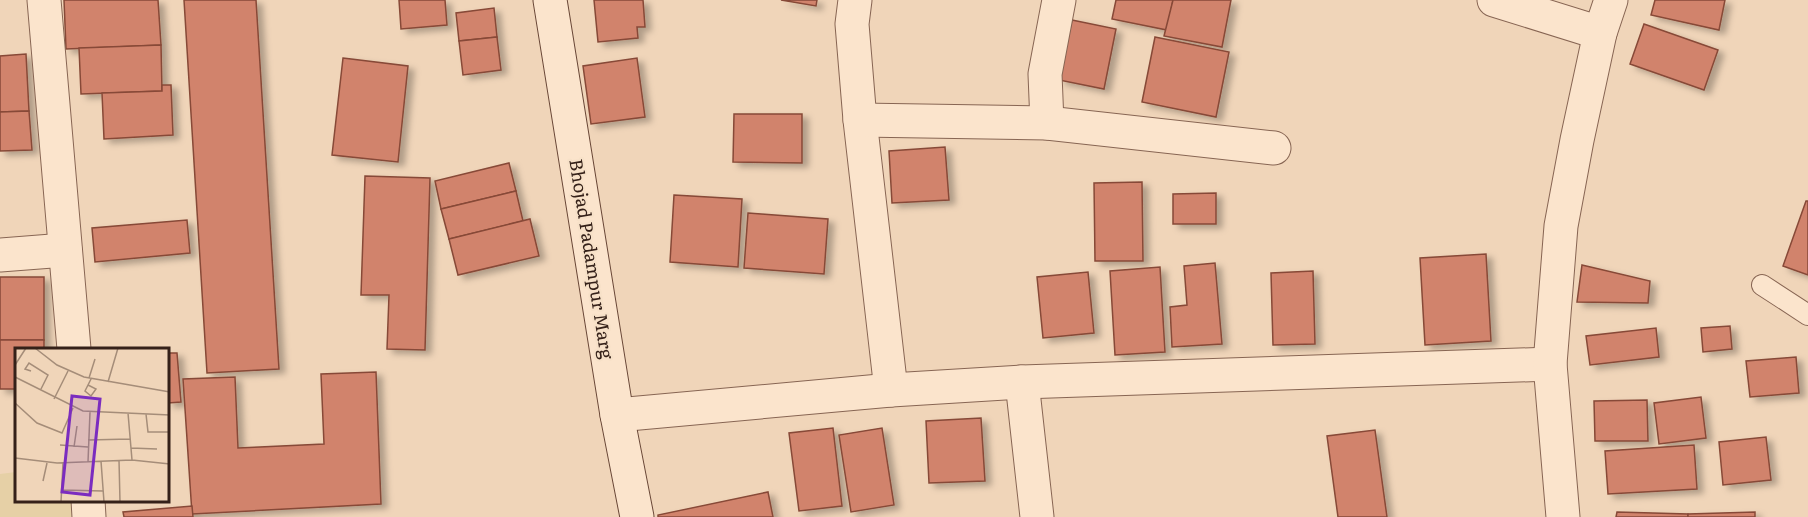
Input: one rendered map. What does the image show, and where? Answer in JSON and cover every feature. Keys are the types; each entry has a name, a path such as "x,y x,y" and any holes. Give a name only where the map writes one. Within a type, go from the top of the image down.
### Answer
{"street":[{"path":"45,0 74,348"},
{"name":"Bhojad Padampur Marg","path":"550,0 617,415 637,517"},
{"path":"855,0 852,24 860,120 891,390"},
{"path":"1047,123 1045,74 1059,0"},
{"path":"1494,0 1600,33"},
{"path":"1563,517 1550,364 1562,226 1577,140 1600,33 1611,0"},
{"path":"860,120 1047,123 1274,148"},
{"path":"0,255 65,250"},
{"path":"617,415 891,390 1022,382 1550,364"},
{"path":"1022,382 1037,517"},
{"path":"88,502 89,517"}],"lane":[{"path":"1762,285 1808,315"}],"shaded area":[{"path":"15,472 15,502 77,502 78,517 0,517 0,474"}],"building":[{"path":"64,0 158,0 161,45 66,49"},
{"path":"184,0 256,0 279,369 207,373"},
{"path":"399,0 445,0 447,25 401,29"},
{"path":"594,0 643,0 645,27 637,27 638,38 598,42"},
{"path":"781,0 817,0 816,6"},
{"path":"1116,0 1173,0 1167,30 1112,19"},
{"path":"1173,0 1231,0 1222,47 1164,36"},
{"path":"1655,0 1725,0 1719,30 1651,15"},
{"path":"494,8 497,37 459,41 456,13"},
{"path":"1072,20 1116,29 1104,89 1059,80"},
{"path":"1644,24 1718,50 1704,90 1630,64"},
{"path":"497,37 501,70 463,75 459,41"},
{"path":"1155,37 1229,52 1216,117 1142,102"},
{"path":"161,45 162,91 81,94 79,48"},
{"path":"26,54 29,111 0,112 0,56"},
{"path":"343,58 408,66 398,162 332,155"},
{"path":"637,58 645,117 591,124 583,66"},
{"path":"162,85 171,85 173,135 104,139 102,93 162,91"},
{"path":"29,111 32,150 0,151 0,112"},
{"path":"734,114 802,114 802,163 733,162"},
{"path":"945,147 949,200 892,203 889,151"},
{"path":"509,163 516,191 441,209 435,181"},
{"path":"365,176 430,178 425,350 387,349 389,295 361,295"},
{"path":"1142,182 1143,261 1095,261 1094,183"},
{"path":"516,191 523,221 449,239 441,209"},
{"path":"1216,193 1216,224 1173,224 1173,194"},
{"path":"674,195 742,199 738,267 670,262"},
{"path":"1806,201 1808,201 1808,275 1783,266"},
{"path":"748,213 828,219 824,274 744,268"},
{"path":"530,219 539,256 458,275 449,239"},
{"path":"187,220 190,253 95,262 92,228"},
{"path":"1486,254 1491,341 1425,345 1420,258"},
{"path":"1215,263 1222,344 1172,347 1170,307 1187,305 1184,266"},
{"path":"1582,265 1650,281 1648,303 1577,302"},
{"path":"1160,267 1165,352 1115,355 1110,271"},
{"path":"1313,271 1315,344 1273,345 1271,273"},
{"path":"1088,272 1094,333 1043,338 1037,277"},
{"path":"0,277 44,277 44,340 0,340"},
{"path":"1730,326 1732,349 1703,352 1701,328"},
{"path":"1656,328 1659,357 1590,365 1586,336"},
{"path":"0,340 44,340 44,348 15,348 15,389 0,389"},
{"path":"170,353 177,353 181,402 170,403"},
{"path":"1796,357 1799,393 1750,397 1746,361"},
{"path":"376,372 381,504 192,514 183,379 235,377 238,448 324,444 321,374"},
{"path":"1701,397 1706,438 1659,444 1654,403"},
{"path":"1647,400 1648,441 1595,441 1594,401"},
{"path":"981,418 985,481 929,483 926,421"},
{"path":"833,428 842,506 799,511 789,433"},
{"path":"882,428 894,505 851,512 839,435"},
{"path":"1375,430 1387,517 1338,517 1327,436"},
{"path":"1766,437 1771,480 1723,485 1719,442"},
{"path":"1694,445 1697,489 1608,494 1605,451"},
{"path":"768,492 773,517 658,517 658,515"},
{"path":"192,506 193,517 124,517 123,512"},
{"path":"1617,512 1688,514 1688,517 1616,517"},
{"path":"1755,512 1755,517 1688,517 1688,514"}]}
